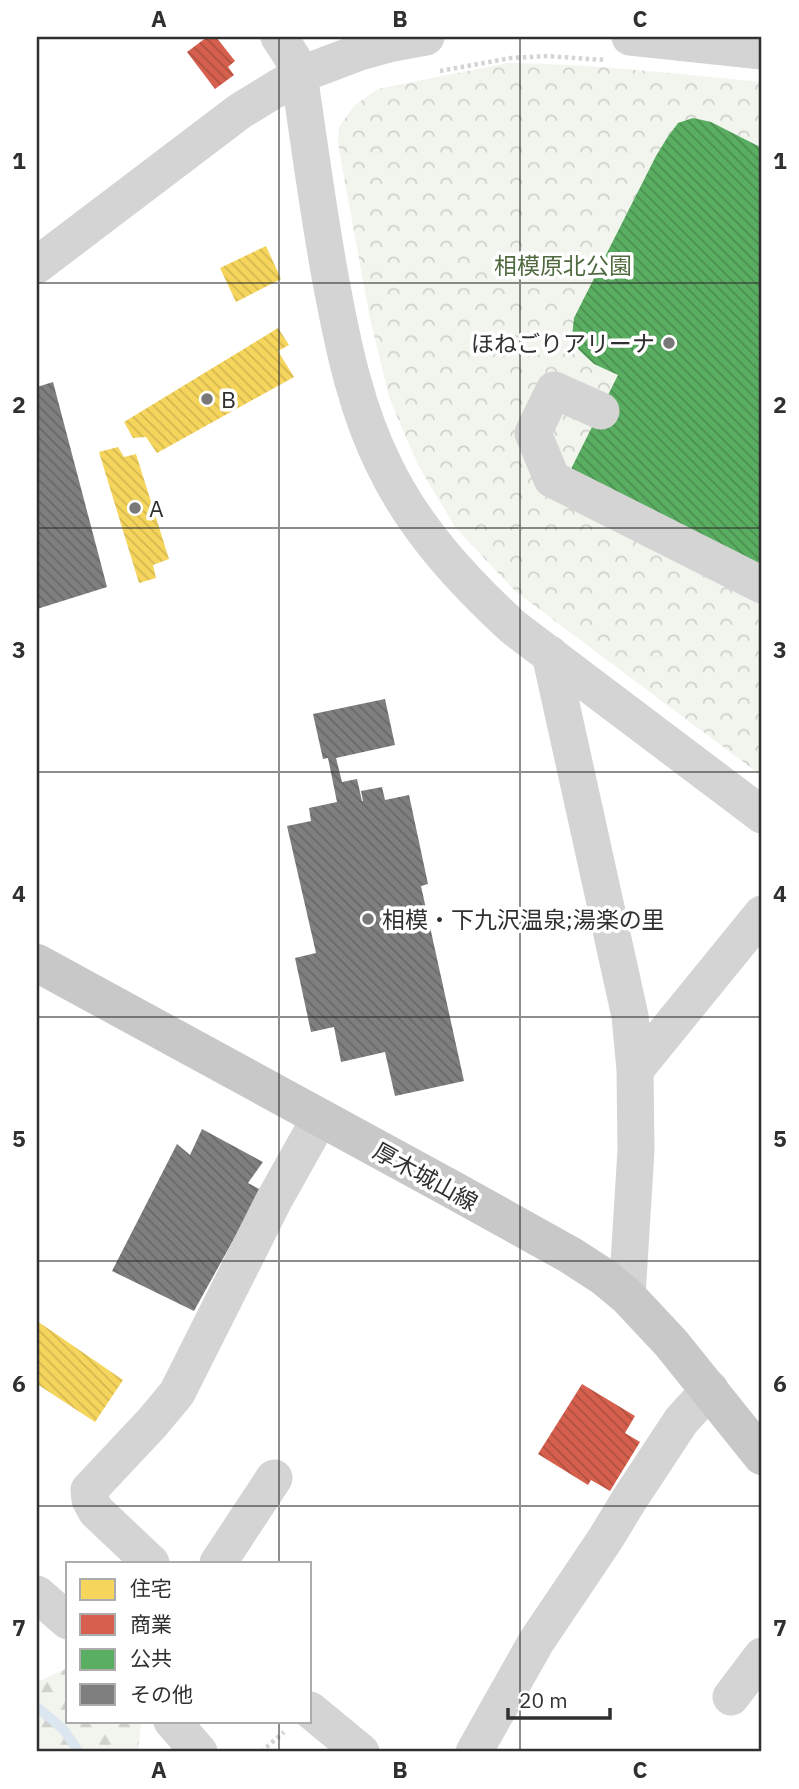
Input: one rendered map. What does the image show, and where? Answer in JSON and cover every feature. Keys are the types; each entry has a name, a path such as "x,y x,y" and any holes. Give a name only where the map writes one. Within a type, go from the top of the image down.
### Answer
{"main road":[{"name":"厚木城山線","path":"37,963 570,1255 604,1277 671,1343 758,1443"}],"street":[{"path":"279,37 292,57 299,75 327,262 345,356 369,429 384,465 407,505 432,542 455,569 483,600 513,627 762,816"},
{"path":"37,265 240,111 299,75 360,52 426,37"},
{"path":"619,49 666,38 762,51"},
{"path":"601,411 554,390 533,433 552,479 762,585"},
{"path":"550,654 630,1016 635,1070 636,1150 627,1297"},
{"path":"635,1070 762,914"},
{"path":"150,1562 96,1511 90,1500 89,1490 177,1393 267,1212 320,1118"},
{"path":"474,1752 536,1642 681,1421 710,1389"},
{"path":"219,1562 274,1478"},
{"path":"37,1594 66,1619"},
{"path":"731,1697 762,1656"},
{"path":"173,1722 199,1752"},
{"path":"305,1722 361,1752"}],"path":[{"path":"429,74 511,58 619,49"},
{"path":"261,1752 296,1722"}],"green space":[{"name":"相模原北公園","path":"507,63 603,67 762,82 762,776 515,591 455,527 418,465 390,400 370,319 338,143 339,127 355,105 378,89"},
{"path":"66,1669 66,1722 139,1722 138,1752 37,1752 37,1682"}],"building: 住宅":[{"path":"266,246 281,279 236,302 220,268"},
{"name":"B","path":"278,328 289,345 278,351 294,377 157,453 146,437 133,438 124,422"},
{"name":"A","path":"118,447 124,457 136,454 169,559 153,565 156,578 139,583 99,452"},
{"path":"37,1321 123,1380 95,1422 37,1384"}],"building: 商業":[{"path":"207,37 216,37 235,61 228,67 234,75 215,89 187,52"},
{"path":"582,1384 635,1416 625,1433 640,1442 610,1491 591,1480 588,1485 538,1454"}],"building: 公共":[{"name":"ほねごりアリーナ","path":"693,118 711,122 762,148 762,570 569,473 618,375 594,364 579,350 572,337 574,318 656,156 678,123"}],"building: その他":[{"path":"53,382 107,587 37,609 37,387"},
{"name":"相模・下九沢温泉;湯楽の里","path":"385,699 395,745 336,758 342,782 357,779 362,801 361,791 382,787 385,800 409,795 428,884 421,886 464,1081 395,1096 385,1052 341,1062 334,1027 311,1032 295,958 316,953 287,826 311,821 309,808 337,802 328,758 323,759 313,714"},
{"path":"202,1129 263,1162 248,1183 261,1190 194,1311 112,1271 177,1144 190,1155"}],"waterway":[{"path":"37,1707 63,1729 79,1752"}],"place":[{"name":"ほねごりアリーナ","path":"669,343"},
{"name":"B","path":"207,399"},
{"name":"A","path":"135,508"},
{"name":"相模・下九沢温泉;湯楽の里","path":"368,919"}]}
